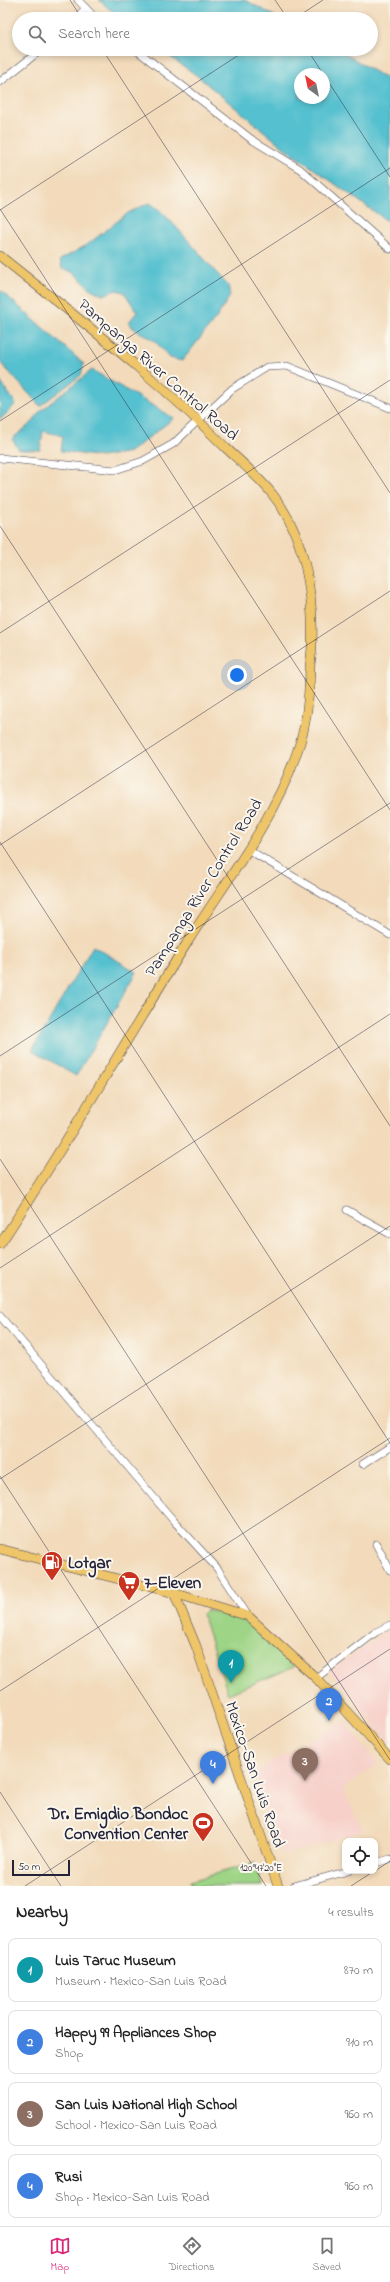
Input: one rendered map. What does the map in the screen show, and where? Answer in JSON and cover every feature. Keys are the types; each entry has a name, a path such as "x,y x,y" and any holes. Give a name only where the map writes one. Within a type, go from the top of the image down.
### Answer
{"main road":[{"name":"Pampanga River Control Road","path":"0,256 126,356 199,420 273,495 290,524 306,569 312,645 310,690 303,732 287,777 248,850 201,920 92,1101 0,1244"},
{"path":"0,1549 174,1593 248,1616 286,1648 316,1678 390,1759"},
{"name":"Mexico-San Luis Road","path":"174,1593 196,1646 278,1886"}],"street":[{"path":"78,0 88,12"},
{"path":"82,12 85,9"},
{"path":"0,82 33,56"},
{"path":"144,56 251,139 300,169 390,249"},
{"path":"0,458 115,470 143,461 173,444 232,389 267,367 287,366 390,408"},
{"path":"248,850 390,934"},
{"path":"347,1210 390,1234"},
{"path":"0,1316 173,1520 217,1568 248,1616"},
{"path":"363,1464 390,1447"},
{"path":"376,1544 390,1570"},
{"path":"316,1678 376,1632 390,1625"},
{"path":"378,1862 390,1859"},
{"path":"294,1886 342,1873"}],"shaded area":[{"path":"390,1629 390,1744 330,1671"},
{"path":"344,1721 378,1763 343,1789 363,1831 282,1855 252,1773"}],"green space":[{"path":"206,1610 242,1619 294,1667 228,1694 202,1614"},
{"path":"255,1863 262,1886 192,1886 190,1881"}],"water":[{"path":"99,0 245,0 267,12 113,12"},
{"path":"169,56 349,56 390,81 390,223 283,147 196,75"},
{"path":"149,203 165,215 228,285 230,296 217,317 182,361 170,358 155,341 133,328 129,322 137,312 124,292 116,290 103,295 91,289 73,272 62,268 60,260 87,245 128,213"},
{"path":"0,290 84,364 81,375 40,406 0,362"},
{"path":"92,370 174,418 130,452 101,457 61,451 63,436 43,431 40,450 19,450 12,439 34,421 39,412"},
{"path":"0,381 16,404 0,420"},
{"path":"93,946 137,972 76,1076 32,1050"}],"place":[{"name":"Lotgar","path":"52,1582"},
{"name":"7-Eleven","path":"129,1602"},
{"name":"Luis Taruc Museum","path":"231,1683"},
{"name":"Happy 99 Appliances Shop","path":"329,1721"},
{"name":"San Luis National High School","path":"305,1781"},
{"name":"Rusi","path":"213,1784"},
{"name":"Dr. Emigdio Bondoc Convention Center","path":"203,1842"}]}
